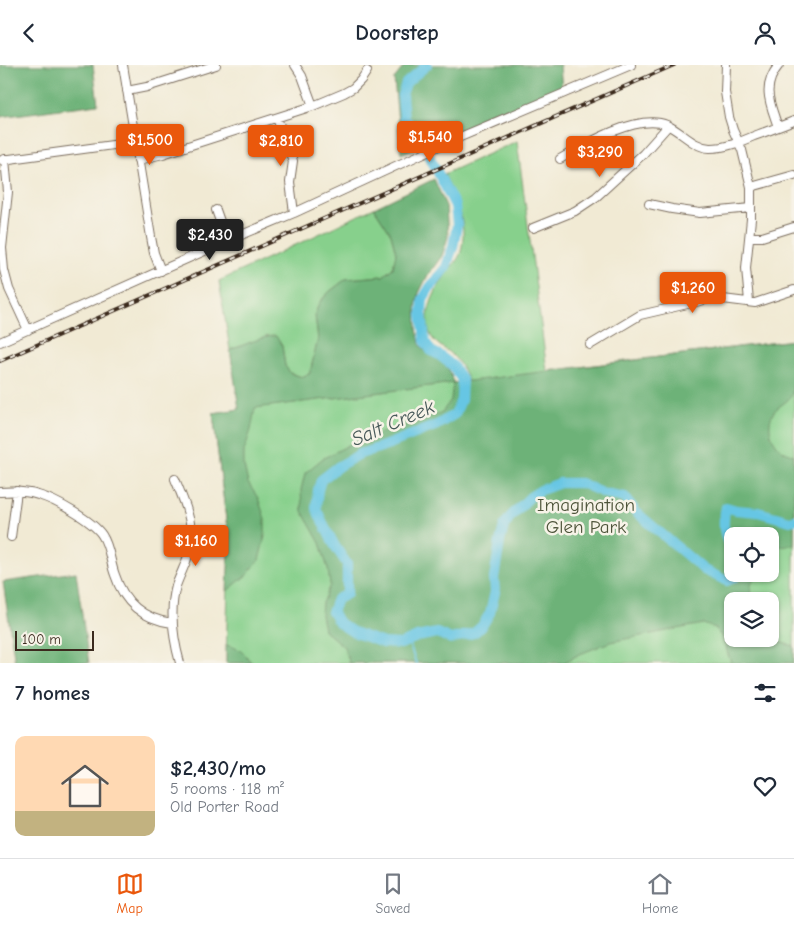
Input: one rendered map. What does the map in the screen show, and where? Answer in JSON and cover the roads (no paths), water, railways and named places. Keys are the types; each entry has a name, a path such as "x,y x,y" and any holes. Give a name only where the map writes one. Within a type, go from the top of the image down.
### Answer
{"street":[{"path":"123,65 152,245 161,271"},
{"path":"127,91 147,87 216,65"},
{"path":"295,65 302,76 313,106"},
{"path":"0,342 294,213 440,146 631,65"},
{"path":"726,65 726,105 746,164 750,187 750,237 746,268 749,302"},
{"path":"778,127 771,105 769,85 772,75 779,65"},
{"path":"138,160 164,154 313,106 353,88 367,71"},
{"path":"277,118 293,161 290,183 294,213"},
{"path":"560,159 596,139 632,125 652,122 668,125 693,143 705,147 724,147 794,121"},
{"path":"533,228 574,211 596,197 643,154 668,125"},
{"path":"28,330 9,289 3,264 2,248 8,192 2,159 135,142"},
{"path":"750,187 794,175"},
{"path":"649,204 700,213 751,208"},
{"path":"216,210 227,241"},
{"path":"750,237 756,238 794,227"},
{"path":"590,345 640,315 676,305 709,299 756,303 794,290"},
{"path":"175,479 190,522 191,543 187,561 176,587 173,608 174,640 180,663"},
{"path":"0,492 17,491 51,499 89,521 105,540 119,585 130,602 147,617 157,621 172,623"},
{"path":"11,537 17,491"}],"waterway":[{"name":"Salt Creek","path":"427,65 406,83 402,95 404,118 419,136 455,206 457,225 453,247 446,267 423,299 422,313 425,341 431,351 453,366 462,380 461,400 455,414 437,425 360,454 339,466 321,480 316,508 335,546 347,564 347,594 337,599 332,612 339,623 353,632 383,643 401,644 417,637 437,633 451,639 474,633 482,626 490,613 495,592 494,578 504,526 510,517 530,497 541,490 560,483 581,483 604,493 625,497 636,512 704,570 724,580"},
{"name":"Salt Creek","path":"724,527 726,507 758,512 790,521 794,520"},
{"path":"408,641 416,663"}],"railway":[{"path":"0,361 674,65"}],"park label":[{"name":"Imagination Glen Park","path":"586,516"}]}
